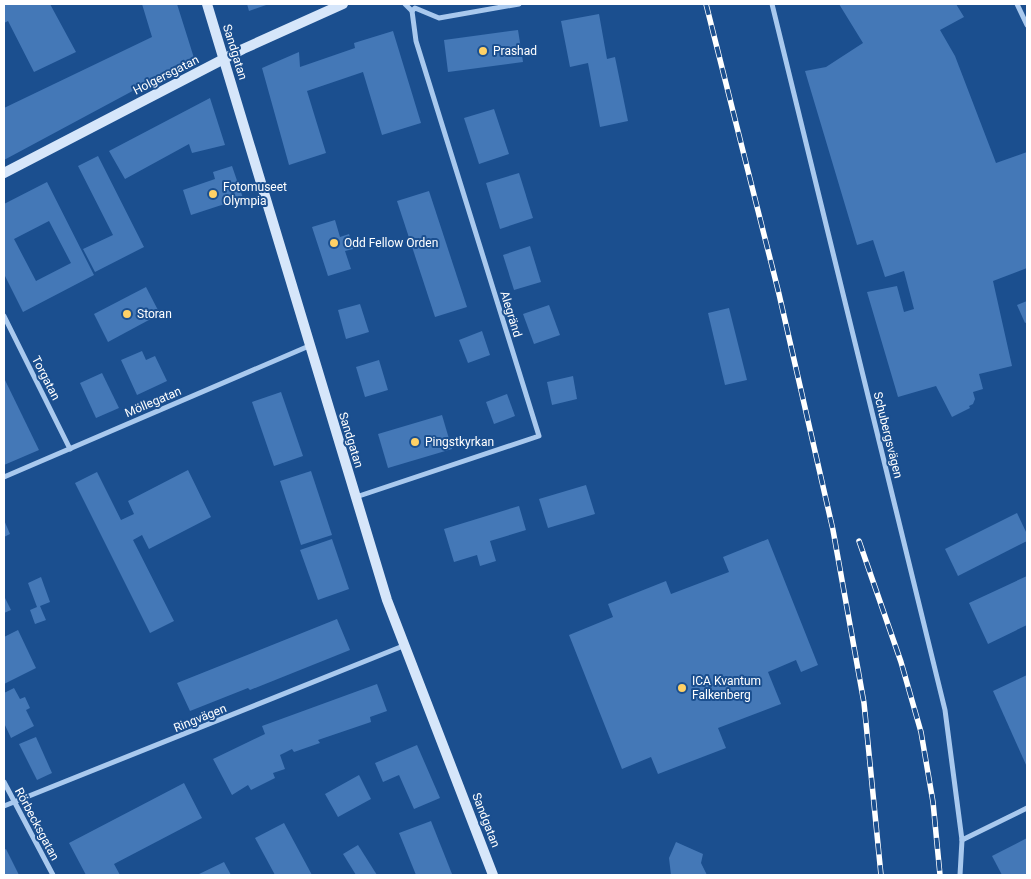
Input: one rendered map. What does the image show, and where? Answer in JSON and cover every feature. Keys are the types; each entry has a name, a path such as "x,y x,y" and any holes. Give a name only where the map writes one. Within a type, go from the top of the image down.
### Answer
{"main road":[{"name":"Sandgatan","path":"207,4 355,497 403,646 465,799 493,875"},
{"name":"Holgersgatan","path":"4,173 225,59 343,4"}],"street":[{"path":"406,4 412,11 415,8 439,18 519,4"},
{"name":"Schubergsvägen","path":"772,4 945,710 962,840 960,875"},
{"path":"1017,4 1027,25"},
{"name":"Alegränd","path":"355,497 539,436 416,41 412,11"},
{"name":"Torgatan","path":"4,316 70,448"},
{"name":"Möllegatan","path":"4,477 310,346"},
{"name":"Ringvägen","path":"4,806 403,646"},
{"name":"Rörbecksgatan","path":"4,782 53,875"},
{"path":"962,840 1027,808"}],"building":[{"path":"4,4 50,4 76,52 34,72 8,21 4,23"},
{"path":"142,4 177,4 194,58 4,160 4,108 152,37"},
{"path":"247,4 269,4 249,11"},
{"path":"839,4 956,4 964,17 940,30 955,56 996,163 1027,152 1027,268 993,281 1012,366 979,374 983,389 973,392 975,399 973,404 969,406 970,408 952,417 936,386 898,397 867,292 897,286 904,312 914,309 904,271 885,277 873,240 857,245 805,71 826,67 863,43"},
{"path":"599,14 607,59 615,57 628,121 600,127 588,63 570,67 561,21"},
{"name":"Prashad","path":"518,30 523,62 448,72 444,40"},
{"path":"393,31 421,123 382,135 363,72 307,91 326,153 289,165 262,68 299,52 300,67 355,48 354,43"},
{"path":"210,98 225,145 192,153 189,144 125,179 109,151"},
{"path":"494,109 509,154 479,164 464,118"},
{"path":"98,156 144,247 95,272 83,249 113,235 78,166"},
{"name":"Fotomuseet Olympia","path":"232,166 243,198 191,215 183,190 215,179 213,172"},
{"path":"519,173 533,218 500,229 486,183"},
{"path":"47,182 94,275 23,312 4,274 4,204","holes":["49,221 71,263 36,281 14,239"]},
{"path":"429,191 467,307 435,317 397,201"},
{"name":"Odd Fellow Orden","path":"335,220 340,237 349,234 353,249 345,251 351,269 328,276 312,227"},
{"path":"530,246 541,282 514,290 503,255"},
{"name":"Storan","path":"146,287 160,314 108,342 94,314"},
{"path":"1027,301 1027,322 1025,323 1017,305"},
{"path":"360,304 369,332 346,339 338,310"},
{"path":"549,305 560,335 534,344 523,314"},
{"path":"729,308 747,380 725,385 708,313"},
{"path":"482,331 490,355 468,363 459,340"},
{"path":"142,351 146,360 155,356 167,381 137,395 121,360"},
{"path":"379,360 388,390 365,397 356,367"},
{"path":"102,373 119,408 96,418 80,383"},
{"path":"573,376 577,399 552,405 547,382"},
{"path":"4,378 39,450 4,465"},
{"path":"281,392 303,456 274,466 252,402"},
{"path":"507,394 515,416 494,424 486,402"},
{"name":"Pingstkyrkan","path":"442,415 452,449 388,468 378,434"},
{"path":"188,470 211,517 149,549 142,535 133,540 174,621 150,633 75,483 97,472 121,520 134,514 128,501"},
{"path":"311,471 332,535 301,545 280,481"},
{"path":"586,485 595,514 548,528 539,499"},
{"path":"519,506 526,530 490,541 496,561 480,566 477,555 454,562 444,529"},
{"path":"1017,513 1027,534 1027,541 958,576 945,549"},
{"path":"4,520 10,534 4,537"},
{"path":"332,539 349,589 318,600 300,550"},
{"name":"ICA Kvantum Falkenberg","path":"768,539 818,665 801,672 796,660 768,672 781,704 718,728 726,748 658,774 651,757 622,769 569,635 613,617 608,604 666,581 671,594 729,572 723,557"},
{"path":"1027,576 1027,625 988,644 969,603"},
{"path":"41,577 50,602 40,606 46,620 35,624 30,610 37,607 28,583"},
{"path":"4,596 11,610 4,613"},
{"path":"337,619 350,650 250,690 248,688 190,711 177,683"},
{"path":"18,630 36,668 4,684 4,637"},
{"path":"1027,675 1027,767 993,691"},
{"path":"377,684 387,711 370,717 371,722 318,740 320,743 294,752 292,749 280,755 285,769 273,773 275,778 251,790 248,785 232,795 213,759 265,734 262,726"},
{"path":"14,688 20,699 25,697 30,708 26,710 34,726 11,738 4,723 4,693"},
{"path":"36,737 52,773 37,780 19,744"},
{"path":"417,745 440,798 414,809 399,775 383,782 375,763"},
{"path":"359,775 371,799 338,817 325,794"},
{"path":"184,783 202,818 114,864 120,875 86,875 69,843"},
{"path":"431,821 452,874 416,875 399,833"},
{"path":"284,823 312,875 275,875 255,838"},
{"path":"1027,838 1027,875 1002,875 992,856"},
{"path":"676,842 703,854 701,863 707,875 671,875 669,858"},
{"path":"358,845 377,875 356,875 343,854"},
{"path":"6,849 19,875 4,875 4,850"},
{"path":"224,862 231,875 197,875"}],"railway":[{"path":"706,4 779,294 833,530 864,703 881,875"},
{"path":"859,541 901,662 921,732 933,802 940,875"}],"place":[{"name":"Prashad","path":"483,51"},
{"name":"Fotomuseet Olympia","path":"213,194"},
{"name":"Odd Fellow Orden","path":"334,243"},
{"name":"Storan","path":"127,314"},
{"name":"Pingstkyrkan","path":"415,442"},
{"name":"ICA Kvantum Falkenberg","path":"682,688"}]}
